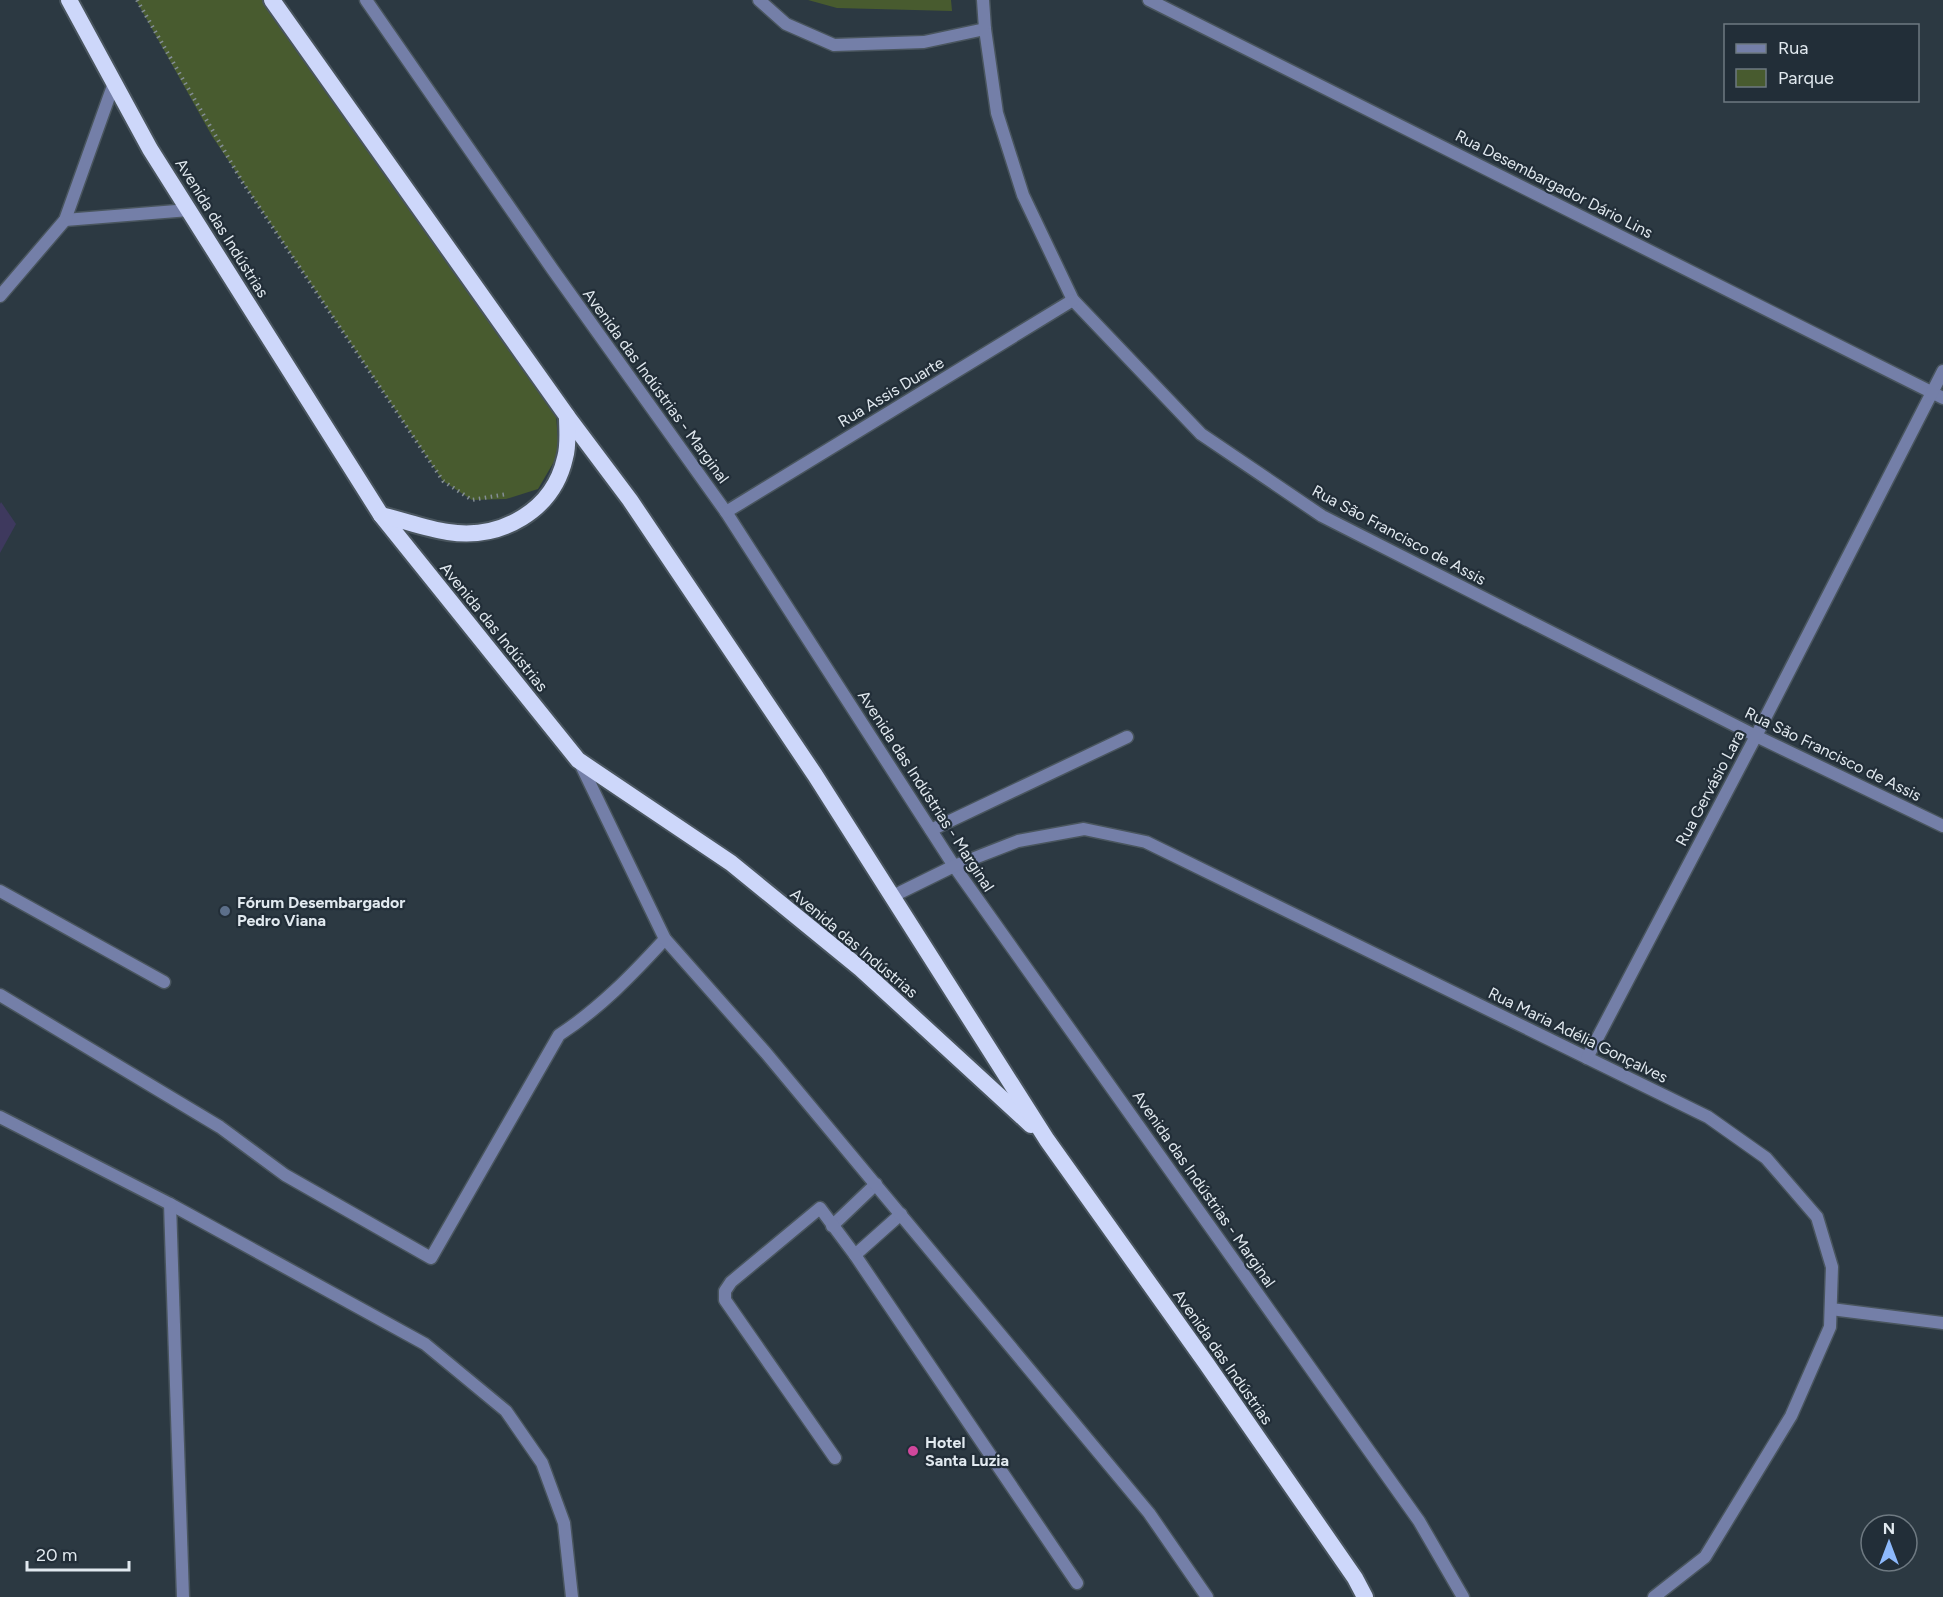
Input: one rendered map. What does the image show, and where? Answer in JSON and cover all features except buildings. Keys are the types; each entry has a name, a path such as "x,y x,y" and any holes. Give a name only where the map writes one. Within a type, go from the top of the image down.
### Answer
{"highway":[{"name":"Avenida das Indústrias","path":"69,0 150,149 381,514 578,760 731,863 861,969 1047,1140"},
{"name":"Avenida das Indústrias","path":"272,0 567,416 630,500 815,775 1047,1140 1355,1578 1365,1597"},
{"path":"381,514 449,532 489,532 519,521 546,499 557,483 566,456 567,416"}],"street":[{"name":"Avenida das Indústrias - Marginal","path":"366,0 553,270 726,512 954,866 1412,1512 1463,1597"},
{"path":"759,0 786,24 834,45 924,42 985,29"},
{"name":"Rua São Francisco de Assis","path":"983,0 985,29 998,113 1023,195 1073,300 1201,434 1322,516 1756,736 1943,826"},
{"name":"Rua Desembargador Dário Lins","path":"1149,0 1937,395"},
{"path":"0,296 65,220 114,83"},
{"path":"65,220 189,210"},
{"name":"Rua Assis Duarte","path":"726,512 1073,300"},
{"name":"Rua Gervásio Lara","path":"1587,1058 1937,395 1943,371"},
{"path":"931,830 1127,737"},
{"path":"578,760 664,939 766,1053 1149,1513 1207,1597"},
{"name":"Rua Maria Adélia Gonçalves","path":"892,896 954,866 1018,841 1084,829 1146,842 1708,1117 1766,1158 1817,1217 1832,1267 1830,1327 1791,1416 1705,1557 1654,1597"},
{"path":"0,891 164,982"},
{"path":"0,995 220,1126 285,1175 430,1258 559,1035 578,1023 625,983 664,939"},
{"path":"0,1117 170,1204 425,1344 506,1411 542,1463 564,1522 572,1597"},
{"path":"832,1226 876,1184"},
{"path":"170,1204 183,1597"},
{"path":"835,1458 725,1300 725,1291 731,1282 820,1208 1077,1583"},
{"path":"855,1256 901,1214"},
{"path":"1831,1310 1943,1323"}],"path":[{"path":"137,0 243,183 443,481 472,500 516,493"}],"green space":[{"path":"136,0 263,0 556,415 559,453 538,489 506,499 472,500 443,481 212,136"},
{"path":"808,0 951,0 952,11 837,8"}],"place":[{"name":"Fórum Desembargador Pedro Viana","path":"225,911"},
{"name":"Hotel Santa Luzia","path":"913,1451"}]}
